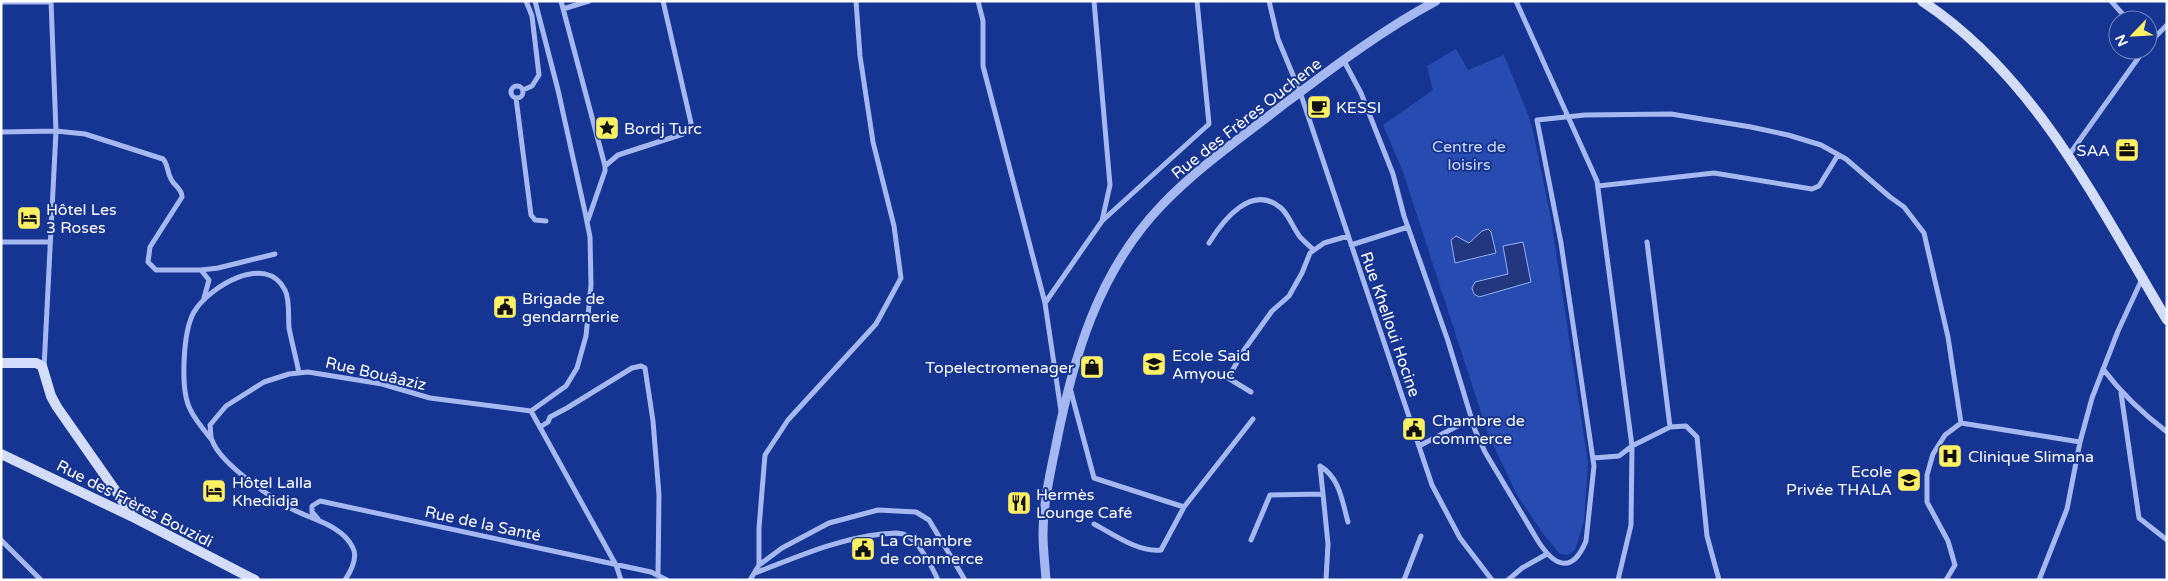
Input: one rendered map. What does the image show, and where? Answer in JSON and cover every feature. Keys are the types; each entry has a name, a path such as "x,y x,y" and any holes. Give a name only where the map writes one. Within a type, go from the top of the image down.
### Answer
{"main road":[{"path":"1922,1 1946,17 1982,49 2025,99 2068,156 2167,320"},
{"path":"1,363 36,363 44,369 51,396 57,407 134,518"},
{"name":"Rue des Frères Bouzidi","path":"1,454 134,518 256,580"}],"street":[{"path":"516,98 522,95 523,90 532,86 539,75 532,16 526,1"},
{"path":"534,1 575,161 590,237 591,285 586,336 576,368 566,386 531,411 616,565 621,580"},
{"path":"561,1 605,166 605,171 587,222"},
{"path":"563,9 589,1"},
{"path":"605,166 618,154 683,134 688,130 691,123 663,1"},
{"path":"750,580 759,565 759,528 765,455 788,420 876,324 901,278 894,226 873,142 860,56 856,1"},
{"path":"978,1 983,21 983,66 1045,303 1061,416"},
{"path":"1094,1 1110,184 1102,221"},
{"path":"1045,303 1102,221 1209,124 1197,1"},
{"name":"Rue Khelloui Hocine","path":"1269,1 1278,38 1300,92 1432,484 1460,538 1492,580"},
{"name":"Rue des Frères Ouchene","path":"1046,580 1043,534 1046,502 1061,416 1069,383 1081,342 1099,295 1126,250 1160,206 1212,160 1300,92 1401,20 1436,1"},
{"path":"1516,1 1570,117 1598,186 1632,446 1631,525 1618,580"},
{"path":"1,2 51,2 56,131 44,369"},
{"path":"2068,156 2137,60"},
{"path":"1344,61 1361,93 1393,174 1408,227 1448,341 1471,419 1485,452 1547,554 1557,563 1566,564 1575,560 1586,541 1594,466 1561,243 1537,120 1570,117 1671,114 1752,127 1820,145 1838,155 1904,207 1924,233 1948,337 1961,423"},
{"path":"523,90 519,86 513,88 512,93 516,98 530,215 535,220 546,221"},
{"path":"1,132 56,131 85,134 162,159 166,162 171,181 180,189 182,197 150,247 148,262 156,270 218,268 275,254"},
{"path":"1598,186 1714,173 1812,189 1819,186 1838,155"},
{"path":"1209,242 1222,223 1249,201 1265,199 1282,208 1300,236 1314,250"},
{"path":"1351,245 1408,227"},
{"path":"1250,392 1228,378 1244,350 1272,311 1289,296 1302,273 1310,253 1324,243 1348,236"},
{"path":"1,242 49,242"},
{"path":"1647,242 1670,427"},
{"path":"201,270 209,280 204,298 190,321 185,353 184,384 190,410 228,464 280,502 343,534 354,549 353,567 346,580"},
{"path":"204,298 221,285 248,274 259,273 276,279 286,291 290,329 299,372"},
{"path":"2039,580 2067,509 2080,442 2103,370 2118,331 2142,279"},
{"path":"540,427 548,422 550,417 568,408 632,368 641,366 645,368 654,422 657,465 659,510 658,575"},
{"path":"2103,370 2142,413 2167,432"},
{"name":"Rue Bouâaziz","path":"212,441 210,425 226,406 264,382 299,372 382,384 430,398 531,411"},
{"path":"1069,383 1094,478 1184,507"},
{"path":"2122,393 2139,518 2167,540"},
{"path":"1094,524 1134,544 1154,551 1161,550 1184,507 1253,419"},
{"path":"1419,446 1471,419"},
{"path":"1946,580 1955,565 1948,541 1927,502 1927,475 1933,454 1945,435 1961,423 2080,442"},
{"path":"1593,458 1619,456 1632,446 1670,427 1686,426 1696,437 1707,536 1719,580"},
{"path":"1326,580 1328,544 1320,466 1329,472 1339,490 1348,522"},
{"path":"1251,540 1270,495 1323,494"},
{"name":"Rue de la Santé","path":"320,521 312,512 312,506 320,501 616,565 658,575 667,580"},
{"path":"759,565 782,548 829,523 878,510 916,512 928,520 965,580"},
{"path":"755,573 830,544 856,537 900,533 909,537 922,552 938,580"},
{"path":"1404,580 1421,536"},
{"path":"1,540 41,580"},
{"path":"1508,580 1522,568 1547,554"}],"green space":[{"name":"Centre de loisirs","path":"1456,49 1468,70 1504,55 1531,122 1551,219 1588,463 1584,521 1575,550 1568,555 1560,554 1544,535 1517,495 1488,434 1403,172 1383,125 1433,90 1427,66"}],"shaded area":[{"path":"1488,229 1491,232 1496,253 1455,263 1451,240 1456,236 1469,243 1482,231"},
{"path":"1523,242 1531,282 1479,297 1474,294 1472,288 1475,282 1508,274 1503,246"}],"place":[{"name":"KESSI","path":"1319,107"},
{"name":"Bordj Turc","path":"607,128"},
{"name":"SAA","path":"2127,150"},
{"name":"Hôtel Les 3 Roses","path":"29,218"},
{"name":"Brigade de gendarmerie","path":"505,307"},
{"name":"Ecole Said Amyouc","path":"1154,364"},
{"name":"Topelectromenager","path":"1092,367"},
{"name":"Chambre de commerce","path":"1414,429"},
{"name":"Clinique Slimana","path":"1950,456"},
{"name":"Ecole Privée THALA","path":"1909,480"},
{"name":"Hôtel Lalla Khedidja","path":"214,491"},
{"name":"Hermès Lounge Café","path":"1019,503"},
{"name":"La Chambre de commerce","path":"863,549"}]}
